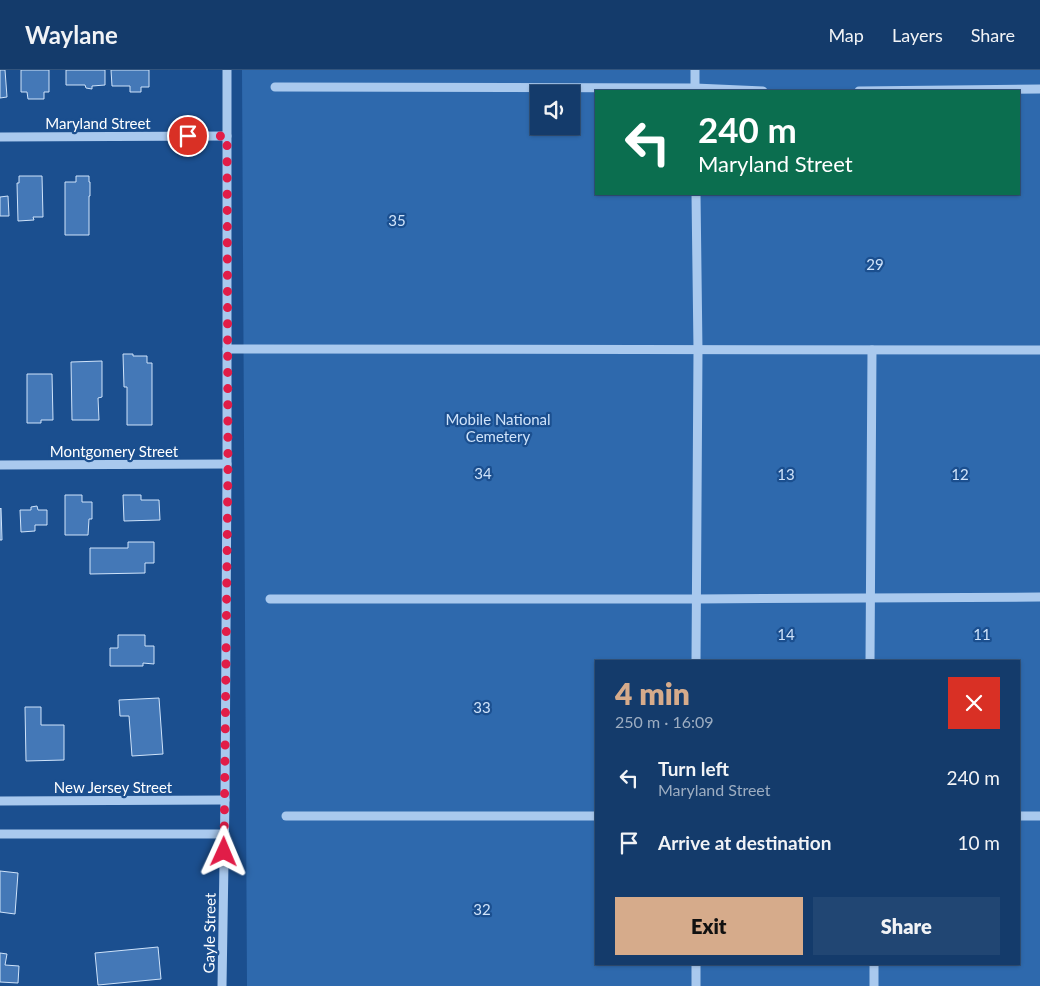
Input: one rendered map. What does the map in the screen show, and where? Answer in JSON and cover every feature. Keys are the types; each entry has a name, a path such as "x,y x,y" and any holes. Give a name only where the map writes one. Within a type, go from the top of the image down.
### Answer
{"street":[{"name":"Gayle Street","path":"222,986 226,800 228,464 227,70"},
{"path":"275,87 695,90 695,70"},
{"path":"950,90 1040,89"},
{"name":"Maryland Street","path":"0,137 227,136"},
{"path":"696,195 698,350 696,660"},
{"path":"227,349 1040,350"},
{"path":"870,660 872,350"},
{"name":"Montgomery Street","path":"0,465 228,464"},
{"path":"270,599 1040,597"},
{"name":"New Jersey Street","path":"0,801 226,800"},
{"path":"286,816 595,816"},
{"path":"1020,816 1040,816"},
{"path":"0,834 225,834"},
{"path":"696,965 696,986"},
{"path":"874,965 874,986"}],"green space":[{"name":"Mobile National Cemetery","path":"242,70 1040,70 1040,986 247,986"}],"building":[{"path":"0,70 5,70 7,97 0,98"},
{"path":"21,70 49,70 49,92 44,92 44,99 28,99 27,92 21,92"},
{"path":"66,70 105,70 105,85 92,86 92,89 86,88 85,85 66,85"},
{"path":"111,70 149,70 149,87 141,87 141,92 130,92 130,86 112,86"},
{"path":"19,176 42,176 43,217 33,217 34,220 18,221 17,183 19,183"},
{"path":"76,176 89,176 89,235 65,235 65,182 76,182"},
{"path":"8,196 9,216 0,216 0,197"},
{"path":"123,354 147,356 147,363 152,363 152,425 127,425 127,387 124,387"},
{"path":"102,361 102,397 98,398 99,420 72,420 71,362"},
{"path":"27,374 52,374 53,420 41,420 41,423 27,423"},
{"path":"65,495 82,495 82,502 92,502 92,519 89,519 88,535 65,535"},
{"path":"123,495 141,495 141,500 159,500 160,520 124,521"},
{"path":"37,506 38,510 47,510 47,525 35,525 35,531 21,532 20,510 31,510 31,507"},
{"path":"0,509 2,540 0,540"},
{"path":"128,542 154,542 154,563 145,563 145,573 90,574 90,548 128,548"},
{"path":"118,635 145,635 145,646 154,646 154,664 110,666 110,648 118,648"},
{"path":"159,698 163,754 132,756 129,716 120,716 119,700"},
{"path":"25,707 41,707 41,725 64,725 64,760 26,761"},
{"path":"0,871 18,873 15,914 0,912"},
{"path":"158,947 161,979 98,985 95,953"},
{"path":"0,953 7,954 5,965 19,966 18,983 0,982"}],"route":[{"path":"188,136 227,136 228,464 224,852"}],"park label":[{"name":"35","path":"397,220"},
{"name":"29","path":"875,264"},
{"name":"34","path":"483,473"},
{"name":"13","path":"786,474"},
{"name":"12","path":"960,474"},
{"name":"14","path":"786,634"},
{"name":"11","path":"982,634"},
{"name":"33","path":"482,707"},
{"name":"32","path":"482,909"}]}
